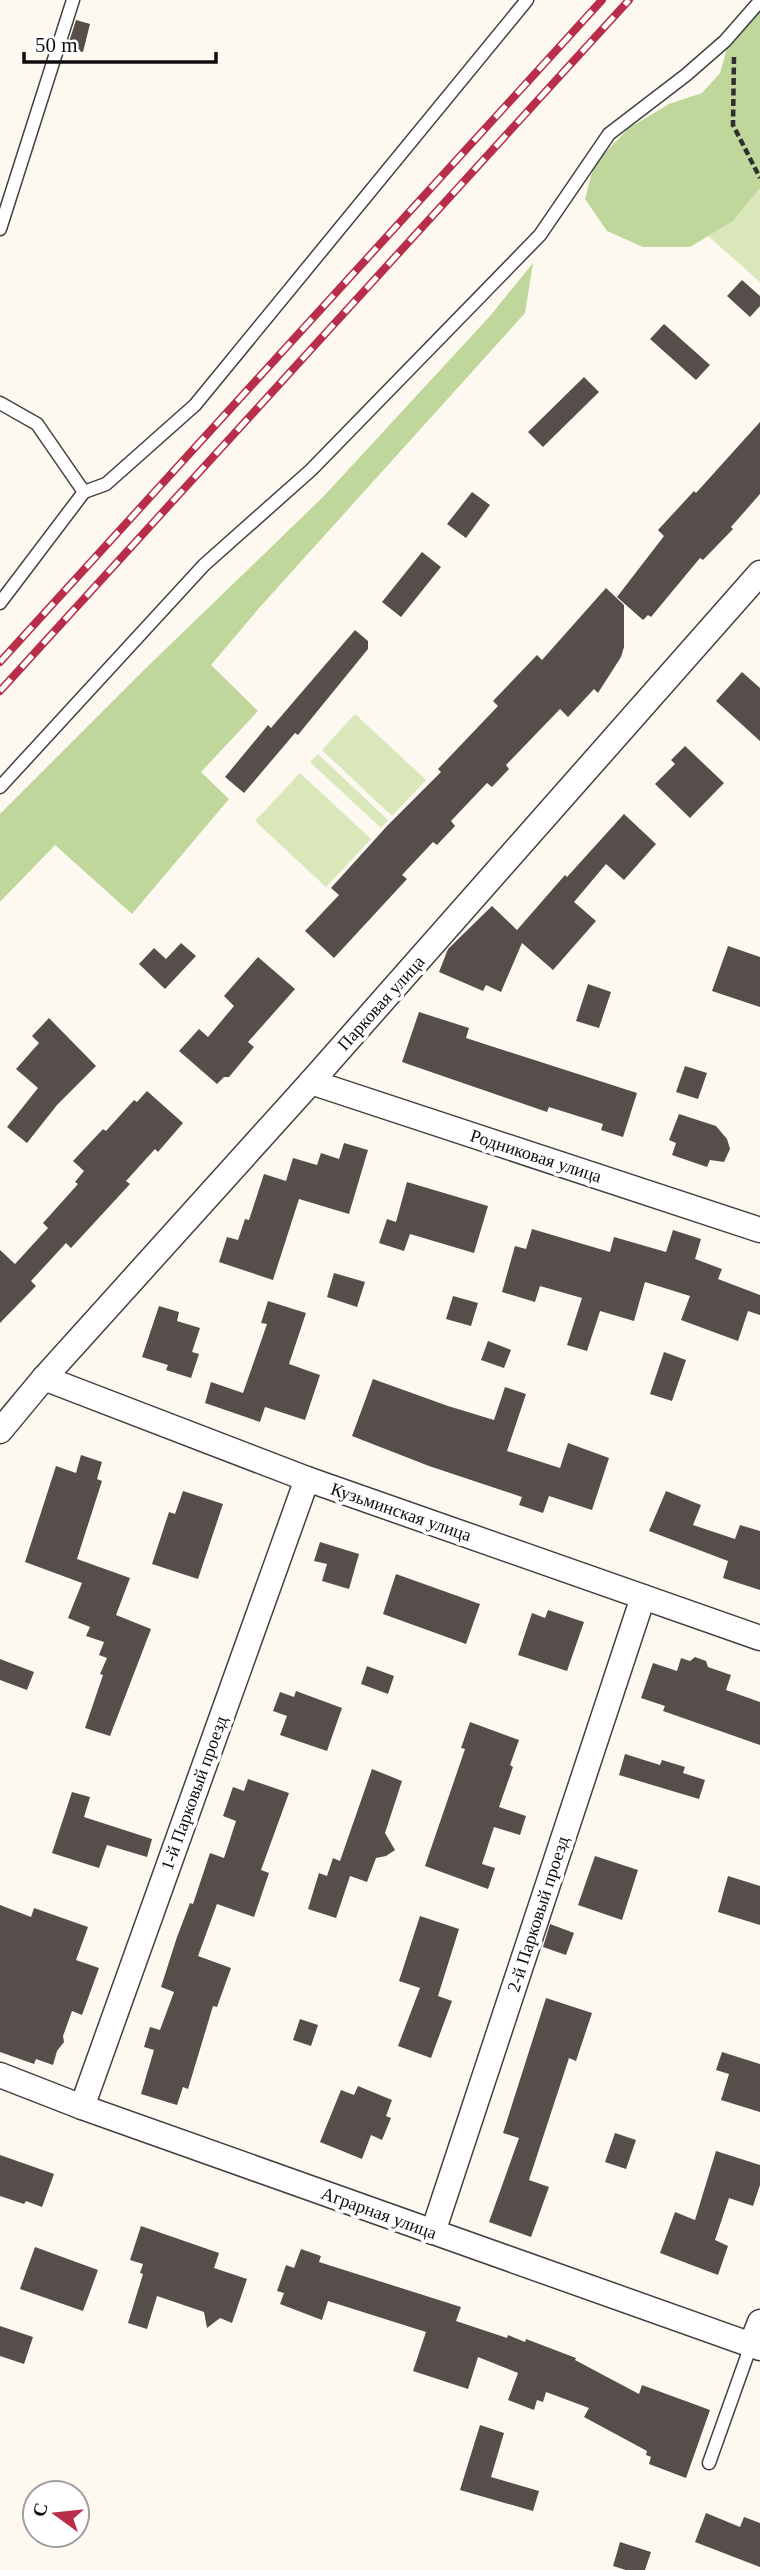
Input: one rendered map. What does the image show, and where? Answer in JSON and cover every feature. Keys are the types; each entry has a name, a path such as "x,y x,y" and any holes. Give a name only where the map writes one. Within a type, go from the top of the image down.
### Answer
{"street":[{"name":"Парковая улица","path":"0,1431 44,1378 311,1082 760,573"},
{"name":"Родниковая улица","path":"311,1082 760,1230"},
{"name":"Кузьминская улица","path":"44,1378 307,1479 760,1638"},
{"name":"1-й Парковый проезд","path":"82,2107 307,1479"},
{"name":"2-й Парковый проезд","path":"433,2232 643,1597"},
{"name":"Аграрная улица","path":"0,2075 82,2107 433,2232 757,2338"}],"lane":[{"path":"0,229 73,0"},
{"path":"0,603 83,492 106,484 195,405 527,0"},
{"path":"0,787 204,565 311,470 540,235 609,134 686,75 734,31 760,1"},
{"path":"0,403 37,424 83,492"},
{"path":"709,2463 757,2338"}],"path":[{"path":"734,31 733,125 760,178"}],"green space":[{"path":"760,8 760,188 733,221 690,247 643,247 607,231 585,199 594,164 629,128 669,104 702,93 720,73 728,45"},
{"path":"760,188 760,282 708,236 733,221"},
{"path":"533,263 525,313 211,665 258,711 201,772 229,799 132,914 55,845 0,902 0,814 323,497 490,316"},
{"path":"355,714 426,780 392,816 322,750"},
{"path":"318,754 388,820 381,828 310,762"},
{"path":"300,773 371,839 326,887 255,821"}],"building":[{"path":"76,20 90,24 83,52 67,48"},
{"path":"742,280 760,296 760,306 750,317 727,296"},
{"path":"664,324 710,365 696,380 650,339"},
{"path":"584,377 599,392 543,447 528,432"},
{"path":"760,422 760,494 731,527 733,529 703,560 700,558 651,617 648,615 643,620 617,597 664,536 658,530 694,491 696,493"},
{"path":"472,492 490,505 466,538 447,524"},
{"path":"422,552 441,567 401,617 382,602"},
{"path":"606,588 624,605 624,647 621,657 598,693 594,689 568,717 560,709 506,765 509,769 492,787 487,783 451,821 455,826 437,845 433,842 402,875 407,879 334,958 305,931 339,895 331,888 441,772 438,769 498,706 493,701 537,655 542,660"},
{"path":"355,630 368,641 368,649 298,735 295,733 244,793 225,777 268,725 271,728"},
{"path":"742,672 760,688 760,741 716,701"},
{"path":"685,746 724,783 690,818 655,784 675,764 671,760"},
{"path":"624,814 656,844 624,880 606,864 574,902 596,921 553,970 522,943 501,992 486,985 483,991 439,972 448,949 492,906 517,930"},
{"path":"181,943 196,956 165,989 139,964 154,948 166,959"},
{"path":"728,946 760,957 760,1007 712,991"},
{"path":"258,957 295,989 248,1042 254,1047 229,1077 224,1077 217,1084 179,1051 199,1029 208,1037 234,1006 224,996"},
{"path":"588,984 611,992 599,1028 576,1021"},
{"path":"419,1012 469,1028 466,1038 637,1093 623,1137 601,1130 603,1124 549,1107 547,1112 402,1062"},
{"path":"49,1018 96,1066 57,1105 27,1143 7,1127 38,1088 16,1069 39,1043 32,1036"},
{"path":"685,1066 707,1073 698,1099 676,1092"},
{"path":"147,1091 183,1123 158,1152 155,1149 126,1181 130,1184 71,1248 66,1243 31,1281 36,1286 0,1323 0,1250 15,1264 48,1228 43,1223 78,1184 75,1182 84,1171 73,1161 103,1129 106,1131 134,1100 137,1102"},
{"path":"679,1114 716,1126 727,1139 730,1149 724,1162 710,1160 707,1167 672,1155 676,1143 669,1140"},
{"path":"344,1143 368,1150 349,1214 299,1199 273,1280 219,1262 227,1237 238,1240 245,1219 249,1220 264,1174 286,1181 293,1158 317,1165 321,1153 339,1159"},
{"path":"407,1182 488,1206 474,1253 410,1234 404,1251 379,1243 387,1219 396,1222"},
{"path":"532,1229 610,1252 614,1237 666,1252 673,1230 701,1239 695,1259 722,1269 718,1279 760,1295 760,1315 748,1311 738,1341 681,1320 690,1296 645,1282 634,1321 600,1311 587,1351 567,1345 582,1298 540,1286 535,1302 502,1292 515,1246 526,1249"},
{"path":"334,1273 365,1282 357,1307 327,1297"},
{"path":"453,1296 478,1303 471,1326 446,1319"},
{"path":"268,1301 306,1313 289,1364 320,1375 305,1420 265,1407 260,1422 205,1403 211,1382 243,1393 267,1324 261,1323"},
{"path":"159,1306 179,1312 177,1321 200,1328 192,1352 199,1354 191,1378 166,1370 168,1365 142,1357"},
{"path":"488,1341 511,1350 504,1368 481,1360"},
{"path":"664,1352 686,1360 672,1401 650,1394"},
{"path":"373,1379 494,1420 505,1387 526,1394 507,1451 560,1468 568,1443 609,1458 592,1510 549,1496 543,1513 519,1505 522,1497 429,1466 352,1436"},
{"path":"81,1455 102,1462 97,1479 102,1481 77,1559 130,1578 116,1615 151,1629 110,1736 85,1728 107,1658 99,1655 104,1642 86,1636 90,1627 68,1618 82,1583 25,1562 56,1466 76,1473"},
{"path":"183,1491 223,1504 198,1579 152,1564 169,1512 175,1514"},
{"path":"666,1491 701,1505 693,1525 735,1539 740,1525 760,1531 760,1590 723,1578 728,1561 649,1531"},
{"path":"320,1542 359,1554 349,1589 322,1581 327,1564 314,1561"},
{"path":"396,1574 480,1604 466,1644 383,1614"},
{"path":"548,1610 584,1622 567,1671 518,1655 532,1613 545,1618"},
{"path":"695,1657 706,1661 708,1667 731,1675 726,1690 760,1702 760,1745 663,1711 665,1706 641,1698 653,1663 677,1671 681,1658 690,1661"},
{"path":"0,1659 34,1672 27,1690 0,1680"},
{"path":"367,1666 394,1676 388,1694 361,1684"},
{"path":"296,1691 342,1708 327,1751 280,1735 287,1716 273,1711 280,1692 294,1697"},
{"path":"470,1722 519,1740 499,1807 526,1816 520,1835 494,1827 482,1864 495,1868 488,1889 425,1866 465,1749 461,1748"},
{"path":"625,1754 660,1765 662,1760 685,1767 683,1773 705,1780 699,1799 619,1775"},
{"path":"372,1769 402,1781 385,1833 395,1850 376,1858 367,1882 350,1876 336,1918 308,1909 319,1873 327,1876 333,1858 340,1861"},
{"path":"248,1779 289,1793 261,1870 269,1873 254,1917 217,1904 198,1956 231,1968 217,2007 213,2006 188,2089 183,2087 177,2105 141,2094 154,2050 144,2047 150,2027 160,2030 174,1992 161,1987 177,1937 190,1903 193,1904 210,1853 224,1858 236,1821 223,1816 233,1787 244,1791"},
{"path":"72,1792 90,1797 84,1817 152,1839 147,1857 107,1845 99,1868 52,1853"},
{"path":"595,1856 638,1870 622,1920 578,1905"},
{"path":"728,1876 760,1886 760,1925 718,1912"},
{"path":"0,1905 31,1917 34,1908 88,1927 76,1960 99,1968 82,2015 72,2011 63,2036 64,2042 57,2051 53,2065 36,2059 34,2064 0,2052"},
{"path":"420,1916 459,1929 438,1996 452,2001 431,2058 398,2046 420,1988 399,1981"},
{"path":"550,1924 574,1933 566,1955 543,1947"},
{"path":"546,1998 592,2013 576,2061 569,2058 529,2180 549,2187 531,2237 489,2222 519,2138 503,2133"},
{"path":"300,2019 318,2025 311,2046 293,2040"},
{"path":"722,2052 760,2064 760,2112 721,2100 729,2074 716,2070"},
{"path":"358,2086 392,2100 386,2116 391,2118 382,2140 371,2135 362,2159 320,2142 341,2090 354,2095"},
{"path":"615,2133 636,2140 626,2169 605,2162"},
{"path":"716,2151 760,2165 760,2185 753,2206 729,2198 715,2240 728,2246 718,2275 660,2253 675,2212 695,2220"},
{"path":"0,2155 54,2174 42,2207 0,2196"},
{"path":"141,2226 219,2253 214,2268 247,2279 232,2323 220,2318 207,2328 204,2312 157,2296 147,2329 128,2323 143,2274 140,2273 143,2264 130,2260"},
{"path":"35,2247 98,2270 83,2311 20,2289"},
{"path":"301,2249 321,2256 319,2262 461,2307 456,2321 507,2338 508,2335 525,2342 526,2339 576,2358 575,2360 639,2394 642,2385 710,2410 686,2478 649,2464 651,2457 646,2455 647,2451 584,2417 589,2408 546,2392 543,2402 537,2400 534,2410 508,2400 518,2373 478,2357 468,2389 413,2371 426,2332 328,2301 322,2320 280,2304 284,2293 277,2291 286,2265 294,2268"},
{"path":"0,2326 33,2337 24,2364 0,2356"},
{"path":"480,2425 504,2433 491,2477 539,2491 533,2511 460,2490"},
{"path":"706,2513 740,2527 744,2517 760,2523 760,2567 695,2542"},
{"path":"620,2542 651,2552 645,2570 626,2570 613,2566"}],"railway":[{"path":"0,662 602,0"},
{"path":"0,691 629,0"}]}
